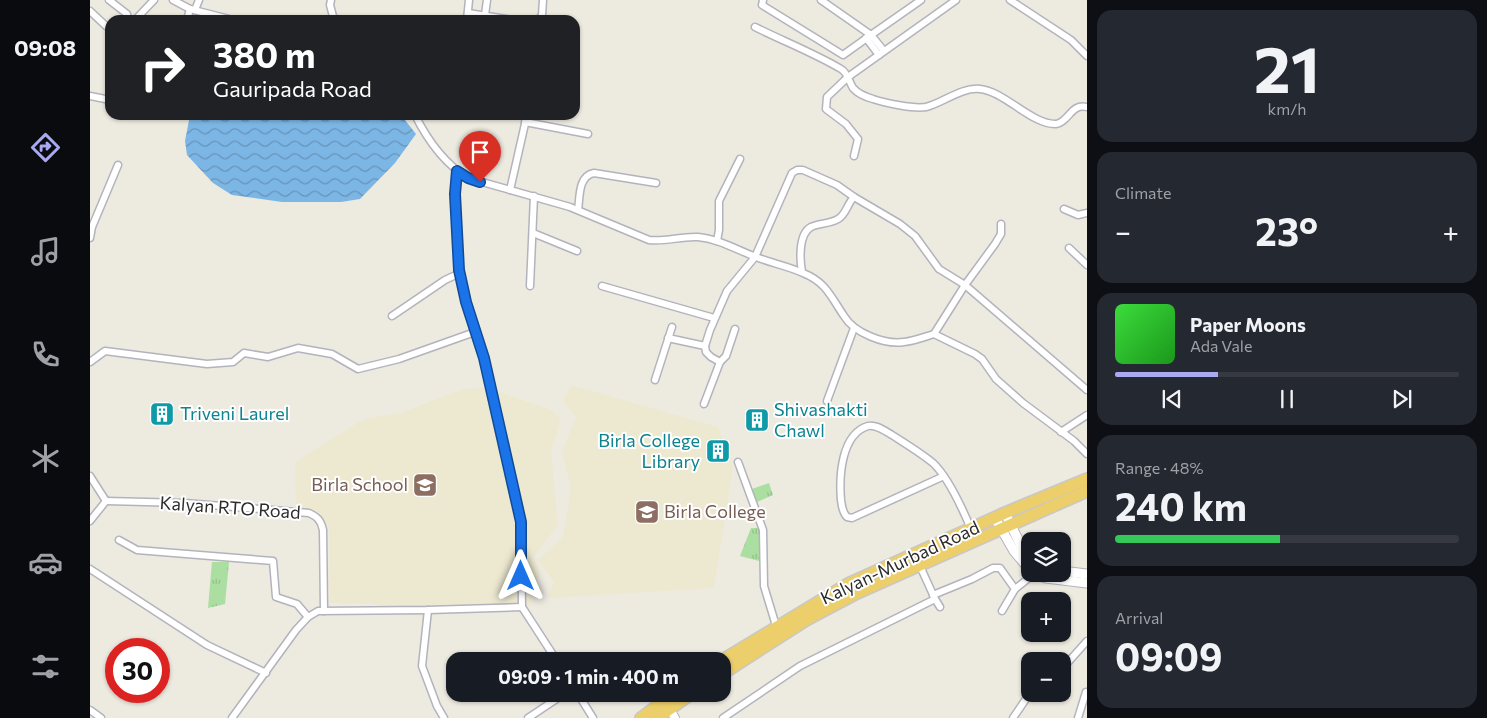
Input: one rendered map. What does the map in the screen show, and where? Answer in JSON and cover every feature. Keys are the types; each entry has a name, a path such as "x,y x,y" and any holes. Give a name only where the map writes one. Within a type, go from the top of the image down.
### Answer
{"highway":[{"name":"Kalyan-Murbad Road","path":"731,656 778,632 848,584 1087,479"},
{"path":"731,667 778,632 806,620 857,593 1087,491"},
{"path":"641,718 665,710 678,702"}],"main road":[{"path":"1000,516 1021,551"},
{"path":"1006,528 1014,551 1021,559"},
{"path":"1071,574 1087,574"},
{"path":"1071,576 1087,583"}],"street":[{"path":"109,0 127,15"},
{"path":"136,15 154,0"},
{"path":"174,0 193,9 215,15"},
{"path":"190,15 199,0"},
{"path":"331,0 330,5 333,15"},
{"path":"467,15 469,0"},
{"path":"485,15 487,0"},
{"path":"542,0 542,15"},
{"path":"763,0 762,4 843,55 922,0"},
{"path":"821,0 869,36 881,53"},
{"path":"854,156 858,139 846,124 826,109 827,97 848,77 956,0"},
{"path":"1010,0 1071,40 1087,56"},
{"path":"90,11 105,25"},
{"path":"755,27 842,70 859,94 874,100 906,106 925,107 971,89 980,89 1004,99 1035,117 1056,124 1063,121 1075,108 1087,107"},
{"path":"90,96 105,99"},
{"path":"418,120 426,137 457,171 468,178 578,210 649,240 661,241 700,237 717,241 755,257 802,272 816,280 829,291 844,318 854,328 862,333 889,342 904,343 934,334 998,239 1001,234 1001,224"},
{"path":"510,190 526,120"},
{"path":"534,120 588,134"},
{"path":"717,241 719,201 740,159"},
{"path":"90,238 92,227 118,165"},
{"path":"720,362 706,352 714,318 727,291 755,257 792,173 802,170 837,185 900,224 915,236 938,269 965,286 1087,390"},
{"path":"457,171 455,194 460,274 466,302 484,358 521,522 522,607 551,652"},
{"path":"578,210 582,181 588,174 594,173 656,183"},
{"path":"530,286 534,196"},
{"path":"802,272 800,258 805,234 809,228 837,220 854,197"},
{"path":"1064,208 1078,214 1087,213"},
{"path":"533,232 577,251"},
{"path":"1068,248 1087,264"},
{"path":"392,316 445,280 460,274"},
{"path":"602,286 714,318"},
{"path":"655,380 672,327"},
{"path":"827,401 854,328"},
{"path":"704,404 720,362 726,356 735,329"},
{"path":"90,362 105,351 207,364 233,362 244,353 268,357 298,348 332,354 358,369 399,359 476,332"},
{"path":"934,334 982,359 996,379 1023,403 1074,441 1087,454"},
{"path":"668,338 706,346"},
{"path":"1061,432 1087,415"},
{"path":"944,476 852,518 847,517 843,513 840,488 842,463 853,438 866,426 872,425 879,427 914,449 934,464 944,476 971,529"},
{"path":"738,462 763,530 764,586 778,632"},
{"path":"90,476 106,501 93,512 90,521"},
{"name":"Kalyan RTO Road","path":"106,501 184,503 315,515 320,520 323,530 324,611"},
{"path":"119,540 136,550 273,561 276,597 297,604 308,616"},
{"path":"920,566 940,607"},
{"path":"723,718 800,666 993,568 1000,568 1015,589"},
{"path":"90,569 207,645 266,673"},
{"path":"1002,611 1015,589 1024,582"},
{"path":"232,718 308,616 318,611 522,607"},
{"path":"428,610 422,666 437,706 444,718"},
{"path":"1071,659 1087,640"},
{"path":"1078,718 1086,692"},
{"path":"528,718 552,702"},
{"path":"583,702 593,718"},
{"path":"1013,718 1024,702"},
{"path":"90,710 101,718"}],"shaded area":[{"name":"Birla College","path":"571,385 718,427 733,467 714,588 548,598 554,582 538,560 563,537 571,487 562,452 576,417 563,401"},
{"name":"Birla School","path":"487,388 552,410 561,420 551,452 558,525 533,558 540,573 529,607 440,608 419,617 375,604 330,603 329,528 317,512 296,509 295,462 364,419 400,413 464,389"}],"green space":[{"path":"769,483 773,495 757,502 752,489"},
{"path":"751,528 759,528 760,531 759,561 740,556"},
{"path":"212,562 229,562 225,604 208,608"}],"water":[{"path":"189,120 405,120 416,134 395,163 360,199 341,202 282,202 232,195 213,183 187,155 185,141"}],"place":[{"name":"Triveni Laurel","path":"162,414"},
{"name":"Shivashakti Chawl","path":"757,420"},
{"name":"Birla College Library","path":"718,451"},
{"name":"Birla School","path":"425,485"},
{"name":"Birla College","path":"647,512"}],"route":[{"path":"480,182 468,178 457,171 455,194 459,270 466,302 484,358 521,522 521,576"}]}
